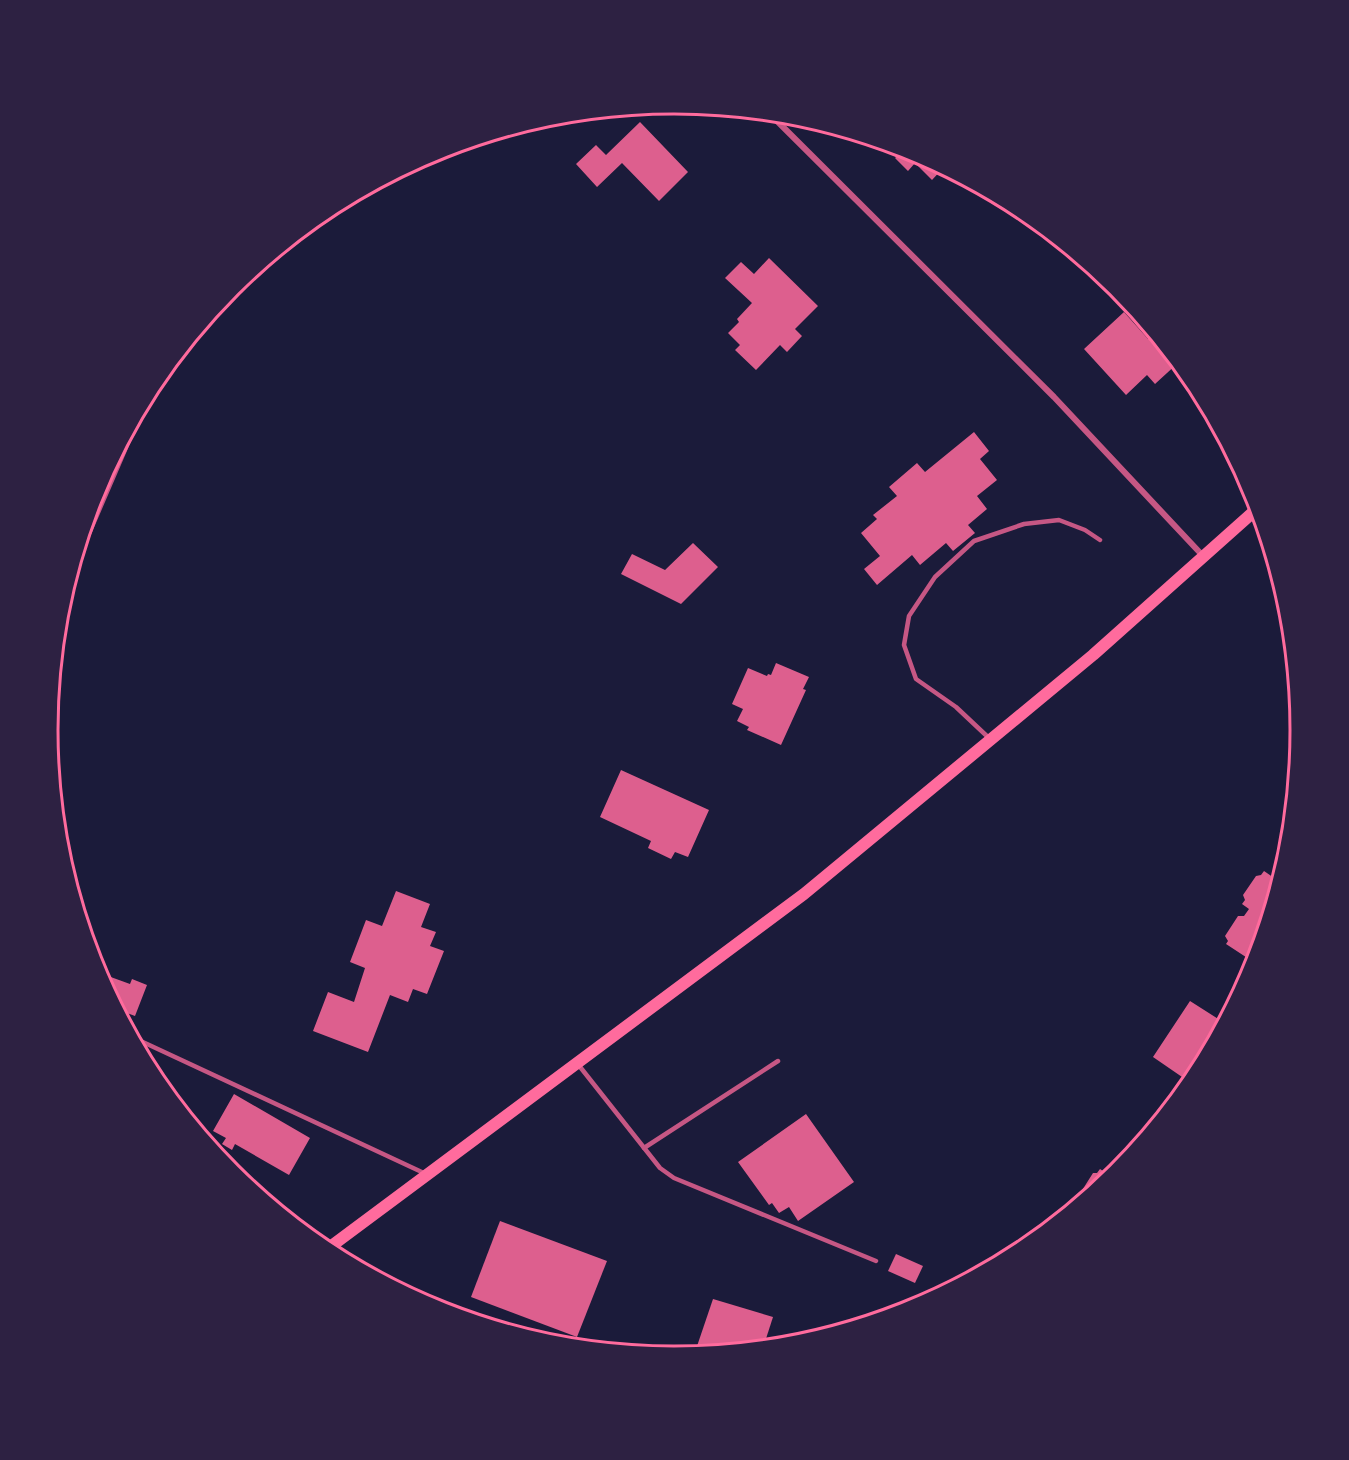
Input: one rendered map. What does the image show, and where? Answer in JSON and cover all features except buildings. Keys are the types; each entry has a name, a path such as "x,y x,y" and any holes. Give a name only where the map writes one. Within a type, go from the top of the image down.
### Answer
{"main road":[{"path":"334,1244 804,894 1093,655 1251,513"}],"street":[{"path":"779,123 1054,397 1203,557"}],"lane":[{"path":"99,510 116,471"},
{"path":"990,739 956,707 916,679 904,645 909,616 935,577 974,541 1024,524 1059,520 1085,530 1100,540"},
{"path":"144,1042 426,1174"},
{"path":"644,1149 778,1061"},
{"path":"577,1062 644,1149 660,1168 674,1178 876,1261"}]}
